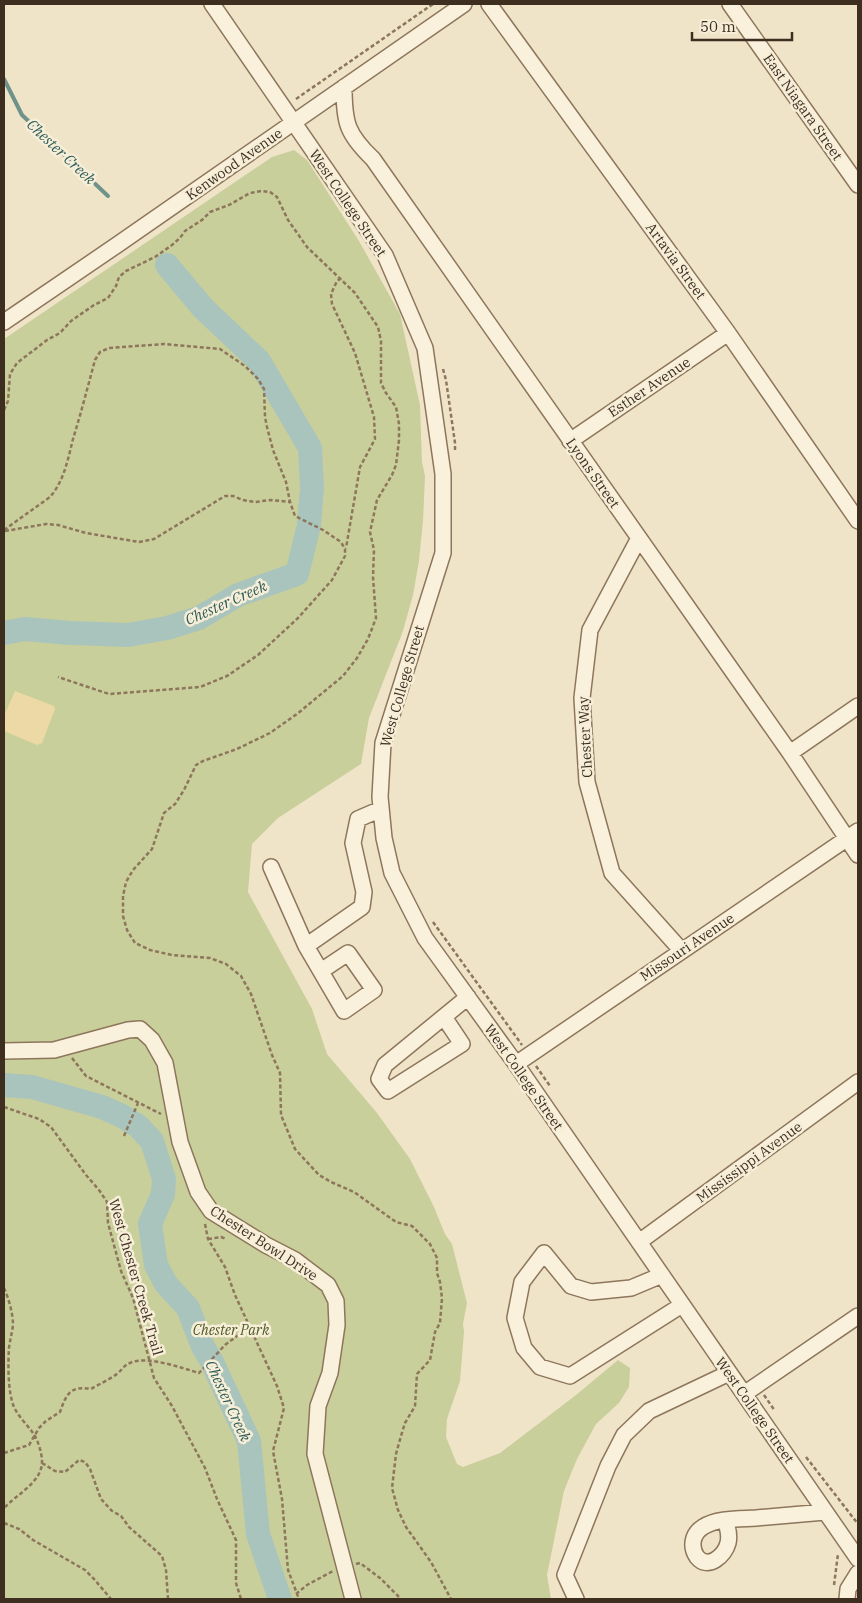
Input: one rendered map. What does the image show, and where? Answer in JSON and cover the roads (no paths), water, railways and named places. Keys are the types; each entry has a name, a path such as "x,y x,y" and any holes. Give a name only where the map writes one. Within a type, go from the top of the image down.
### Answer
{"street":[{"name":"West College Street","path":"212,4 385,255 425,348 443,474 443,553 383,743 380,797 384,838 392,873 425,938 516,1064 858,1559"},
{"name":"Kenwood Avenue","path":"4,322 464,4"},
{"name":"Artavia Street","path":"489,4 728,333 858,521"},
{"name":"East Niagara Street","path":"730,4 858,185"},
{"name":"Lyons Street","path":"344,87 344,111 350,132 373,159 790,753 853,834 858,855"},
{"name":"Esther Avenue","path":"570,441 728,333"},
{"name":"Chester Way","path":"639,538 590,630 582,698 587,782 612,873 681,950"},
{"path":"790,753 858,706"},
{"path":"306,946 362,906 364,892 353,843 358,819 381,809"},
{"name":"Missouri Avenue","path":"516,1064 853,834"},
{"path":"271,867 306,946 321,971"},
{"path":"444,1017 462,1044 388,1091 379,1079 385,1065 468,997"},
{"name":"Chester Bowl Drive","path":"4,1051 54,1050 128,1030 140,1029 152,1040 165,1063 180,1142 198,1192 211,1211 295,1260 328,1285 336,1301 337,1325 330,1373 318,1406 315,1454 353,1599"},
{"name":"Mississippi Avenue","path":"639,1242 858,1082"},
{"path":"662,1275 631,1288 591,1292 571,1286 544,1253 522,1282 515,1318 524,1348 540,1367 570,1376 682,1305"},
{"path":"744,1394 858,1316"},
{"path":"576,1599 566,1575 608,1466 624,1436 649,1412 729,1373"},
{"path":"725,1520 825,1512"},
{"path":"847,1599 848,1589 858,1573"}],"waterway":[{"name":"Chester Creek","path":"4,79 22,115 108,196"},
{"name":"Chester Creek","path":"4,633 25,629 128,635 167,628 199,618 238,595 297,574 309,525 312,488 310,448 259,361 203,308 167,265"},
{"name":"Chester Creek","path":"4,1085 32,1087 102,1107 138,1126 152,1141 164,1179 163,1194 150,1224 156,1265 166,1284 188,1308 203,1347 249,1441 258,1534 280,1599"}],"park label":[{"name":"Chester Park","path":"231,1330"}]}
